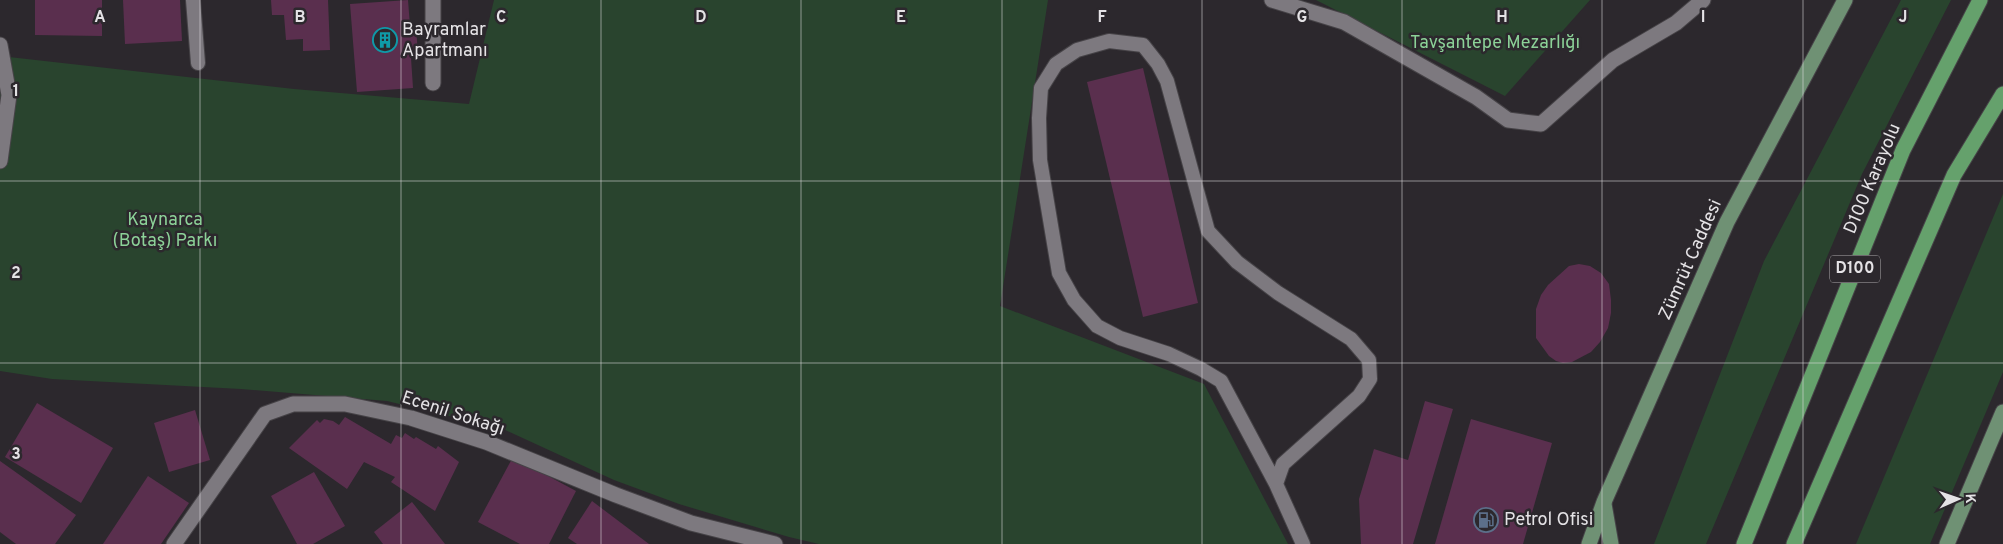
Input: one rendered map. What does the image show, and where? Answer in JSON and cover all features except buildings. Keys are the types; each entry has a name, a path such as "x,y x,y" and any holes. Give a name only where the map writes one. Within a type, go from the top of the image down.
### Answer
{"highway":[{"name":"D100 Karayolu","path":"1744,544 1903,150 1980,0"},
{"name":"D100","path":"1794,544 1954,175 2003,94"}],"main road":[{"name":"Zümrüt Caddesi","path":"1589,544 1604,502 1728,222 1845,0"},
{"path":"1948,544 2003,412"},
{"path":"1604,502 1611,544"}],"street":[{"path":"433,0 433,83"},
{"path":"1272,0 1344,22 1476,97 1508,120 1541,124 1613,60 1676,23 1703,0"},
{"path":"0,45 9,94 0,161"},
{"name":"Ecenil Sokağı","path":"174,544 265,414 293,404 345,404 411,418 486,442 616,496 691,522 775,544"}],"lane":[{"path":"193,0 198,63"},
{"path":"1276,484 1283,464 1359,396 1370,379 1369,360 1351,339 1278,293 1237,262 1208,231 1167,82 1158,64 1143,45 1109,41 1077,50 1056,64 1041,88 1039,108 1040,160 1059,273 1074,300 1097,326 1120,338 1169,354 1221,381 1276,484 1303,544"}],"green space":[{"name":"Kaynarca (Botaş) Parkı","path":"494,0 1048,0 1000,306 1204,384 1288,544 819,544 789,537 679,504 614,480 503,429 387,401 241,389 52,379 0,371 0,56 294,89 469,104"},
{"name":"Tavşantepe Mezarlığı","path":"1316,0 1590,0 1505,96"},
{"path":"1901,0 1951,0 1862,174 1706,544 1654,544 1764,261"},
{"path":"2003,194 2003,372 1930,544 1856,544"}],"place":[{"name":"Bayramlar Apartmanı","path":"385,40"},
{"name":"Petrol Ofisi","path":"1486,520"}]}
